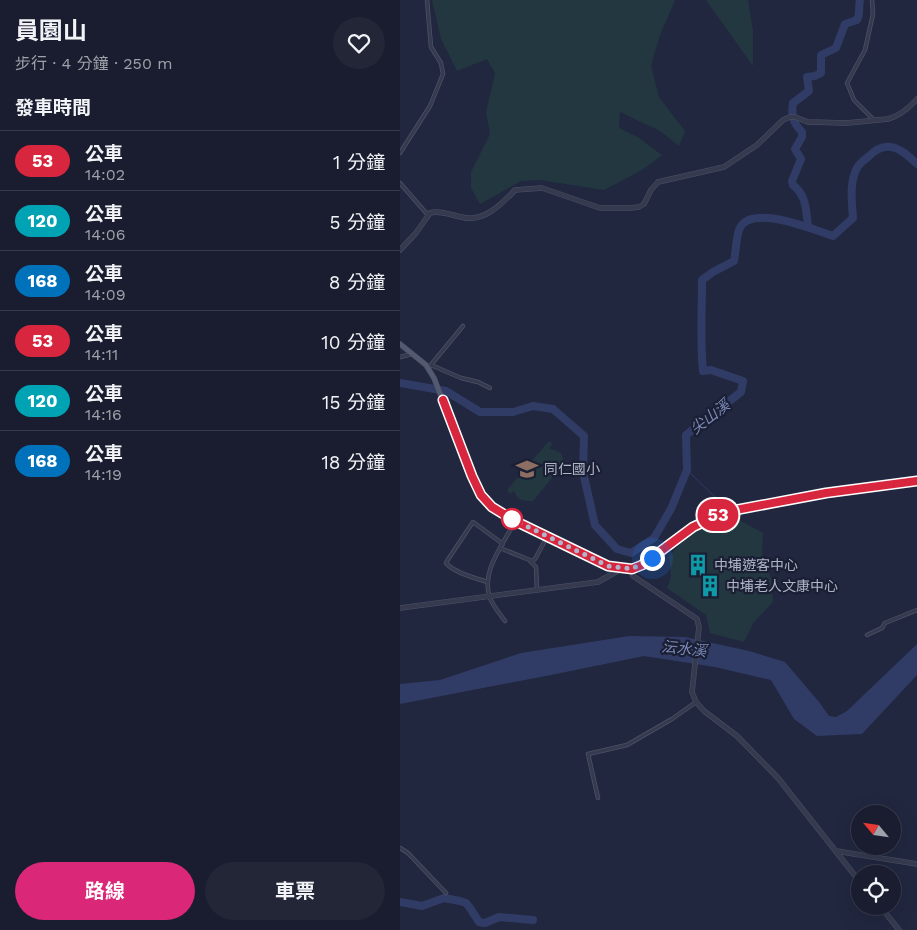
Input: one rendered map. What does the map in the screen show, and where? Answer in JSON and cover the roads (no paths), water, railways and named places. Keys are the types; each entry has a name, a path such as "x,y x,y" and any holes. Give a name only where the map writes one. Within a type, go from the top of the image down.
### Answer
{"main road":[{"path":"400,344 430,366 481,495 492,507 515,521 608,566 632,569 648,560 693,527 725,512 826,493 917,481"}],"street":[{"path":"400,153 430,106 443,74 441,63 431,47 427,0"},
{"path":"872,0 873,14 865,50 847,83 854,100 874,120"},
{"path":"400,250 416,233 427,214 435,212 476,218 493,211 515,190 527,188 542,188 600,208 639,207 647,200 651,190 658,182 724,167 757,145 783,120 792,117 808,122 847,123 893,118 917,99"},
{"path":"400,183 427,214"},
{"path":"463,326 430,366 461,378 478,382 490,388"},
{"path":"400,357 413,354"},
{"path":"505,621 490,597 489,571 515,521"},
{"path":"488,582 471,577 449,566 447,561 473,522 503,544"},
{"path":"530,561 535,559 547,537"},
{"path":"500,548 530,561 536,567 537,590"},
{"path":"400,608 598,582 622,568"},
{"path":"632,569 633,576 697,619 698,628 692,692 696,702 737,736 778,778 851,871"},
{"path":"867,635 882,628 885,623 917,610"},
{"path":"598,798 588,754 627,745 672,719 696,702"},
{"path":"400,848 408,852 446,893"},
{"path":"836,852 917,864"},
{"path":"887,915 899,930"}],"water":[{"name":"沄水溪","path":"629,636 685,637 749,651 785,662 829,716 836,717 847,711 917,644 917,675 862,734 817,736 794,719 771,680 715,667 644,656 400,704 400,684 440,680 521,653"}],"waterway":[{"path":"808,227 803,199 792,181 801,159 795,149 802,137 802,132 793,119 793,103 809,91 807,77 821,73 821,55 836,48 845,24 857,20 860,0"},
{"name":"尖山溪","path":"400,383 446,391 480,412 513,412 533,406 553,409 584,436 583,472 595,525 617,549 631,553 654,538 671,509 687,470 686,435 741,392 743,381 711,370 703,371 701,337 702,280 734,261 739,230 745,222 755,218 783,220 833,236 853,218 852,193 854,174 859,165 875,151 881,148 893,147 905,153 917,164"},
{"path":"687,470 715,497 733,501"},
{"path":"400,902 422,906 444,898 466,903 479,922 485,923 499,917 533,920"}],"place":[{"name":"同仁國小","path":"527,469"},
{"name":"中埔遊客中心","path":"698,565"},
{"name":"中埔老人文康中心","path":"710,586"}]}
